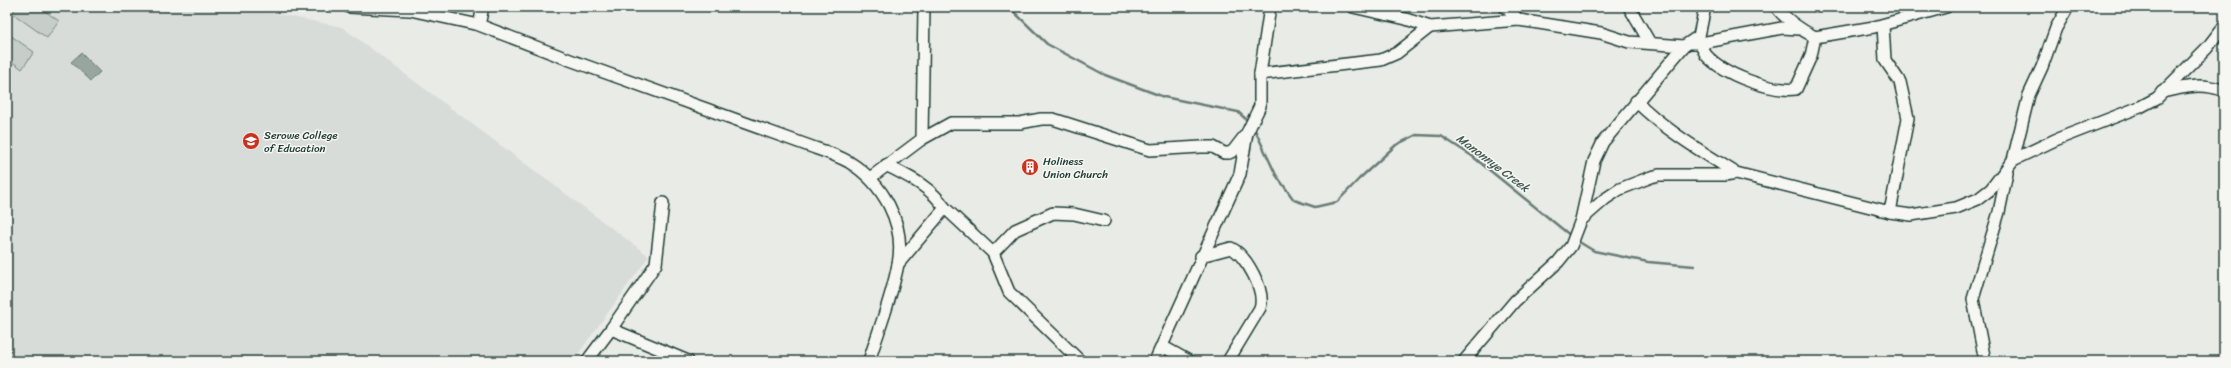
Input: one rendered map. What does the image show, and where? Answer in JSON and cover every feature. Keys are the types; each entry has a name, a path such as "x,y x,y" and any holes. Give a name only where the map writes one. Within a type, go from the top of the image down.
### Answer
{"street":[{"path":"349,7 410,10 479,25 570,60 815,148 849,162 870,178 885,199 893,213 898,238 898,264 869,361"},
{"path":"479,25 483,7"},
{"path":"922,139 924,7"},
{"path":"870,178 922,139 941,127 961,122 1020,123 1041,119 1053,119 1150,150 1201,147 1213,148 1224,153 1234,151 1247,134 1260,106 1260,74 1270,7"},
{"path":"1353,7 1406,19 1430,27 1519,20 1601,33 1629,42 1692,44 1782,28 1799,29"},
{"path":"1505,7 1519,20"},
{"path":"1628,7 1650,43"},
{"path":"1464,361 1515,301 1558,262 1571,246 1581,220 1594,161 1603,142 1636,101 1699,36 1705,7"},
{"path":"1776,7 1786,19 1799,29 1815,37 1883,25 1946,7"},
{"path":"1985,361 1973,299 1999,212 2010,164 2029,95 2042,67 2056,28 2068,7"},
{"path":"1883,25 1885,60 1900,82 1908,118 1890,212"},
{"path":"1636,101 1655,120 1690,145 1736,174 1890,212 1911,215 1956,208 1978,199 1991,189 2010,164 2055,140 2140,108 2162,92 2207,48 2224,26"},
{"path":"1260,74 1381,60 1397,53 1430,27"},
{"path":"1692,44 1731,73 1753,83 1796,90 1811,56 1815,37"},
{"path":"2162,92 2195,85 2214,87 2224,91"},
{"path":"1155,361 1201,256 1240,174 1247,134"},
{"path":"886,165 922,184 938,197 945,208 992,253 1009,292 1080,361"},
{"path":"1581,220 1605,199 1620,189 1651,177 1659,175 1736,174"},
{"path":"587,361 656,264 663,204"},
{"path":"898,264 945,208"},
{"path":"992,253 1015,230 1052,213 1070,214 1104,222"},
{"path":"1201,256 1231,248 1237,251 1244,258 1252,272 1261,299 1260,308 1228,361"},
{"path":"611,329 688,361"},
{"path":"1162,346 1189,361"}],"shaded area":[{"name":"Serowe College of Education","path":"7,7 244,7 342,27 649,256 573,361 7,361"},
{"path":"17,7 39,7 59,21 47,38 12,13"},
{"path":"7,33 34,52 22,69 7,58"},
{"path":"81,53 100,72 91,81 71,62"}],"waterway":[{"name":"Manonnye Creek","path":"1009,7 1047,44 1105,75 1164,97 1238,112 1248,121"},
{"name":"Manonnye Creek","path":"1254,128 1276,175 1294,200 1315,207 1337,202 1359,179 1396,145 1416,135 1441,136 1472,156 1571,236"},
{"name":"Manonnye Creek","path":"1576,240 1594,251 1648,262 1694,266"}],"place":[{"name":"Serowe College of Education","path":"251,141"},
{"name":"Holiness Union Church","path":"1030,167"}]}
